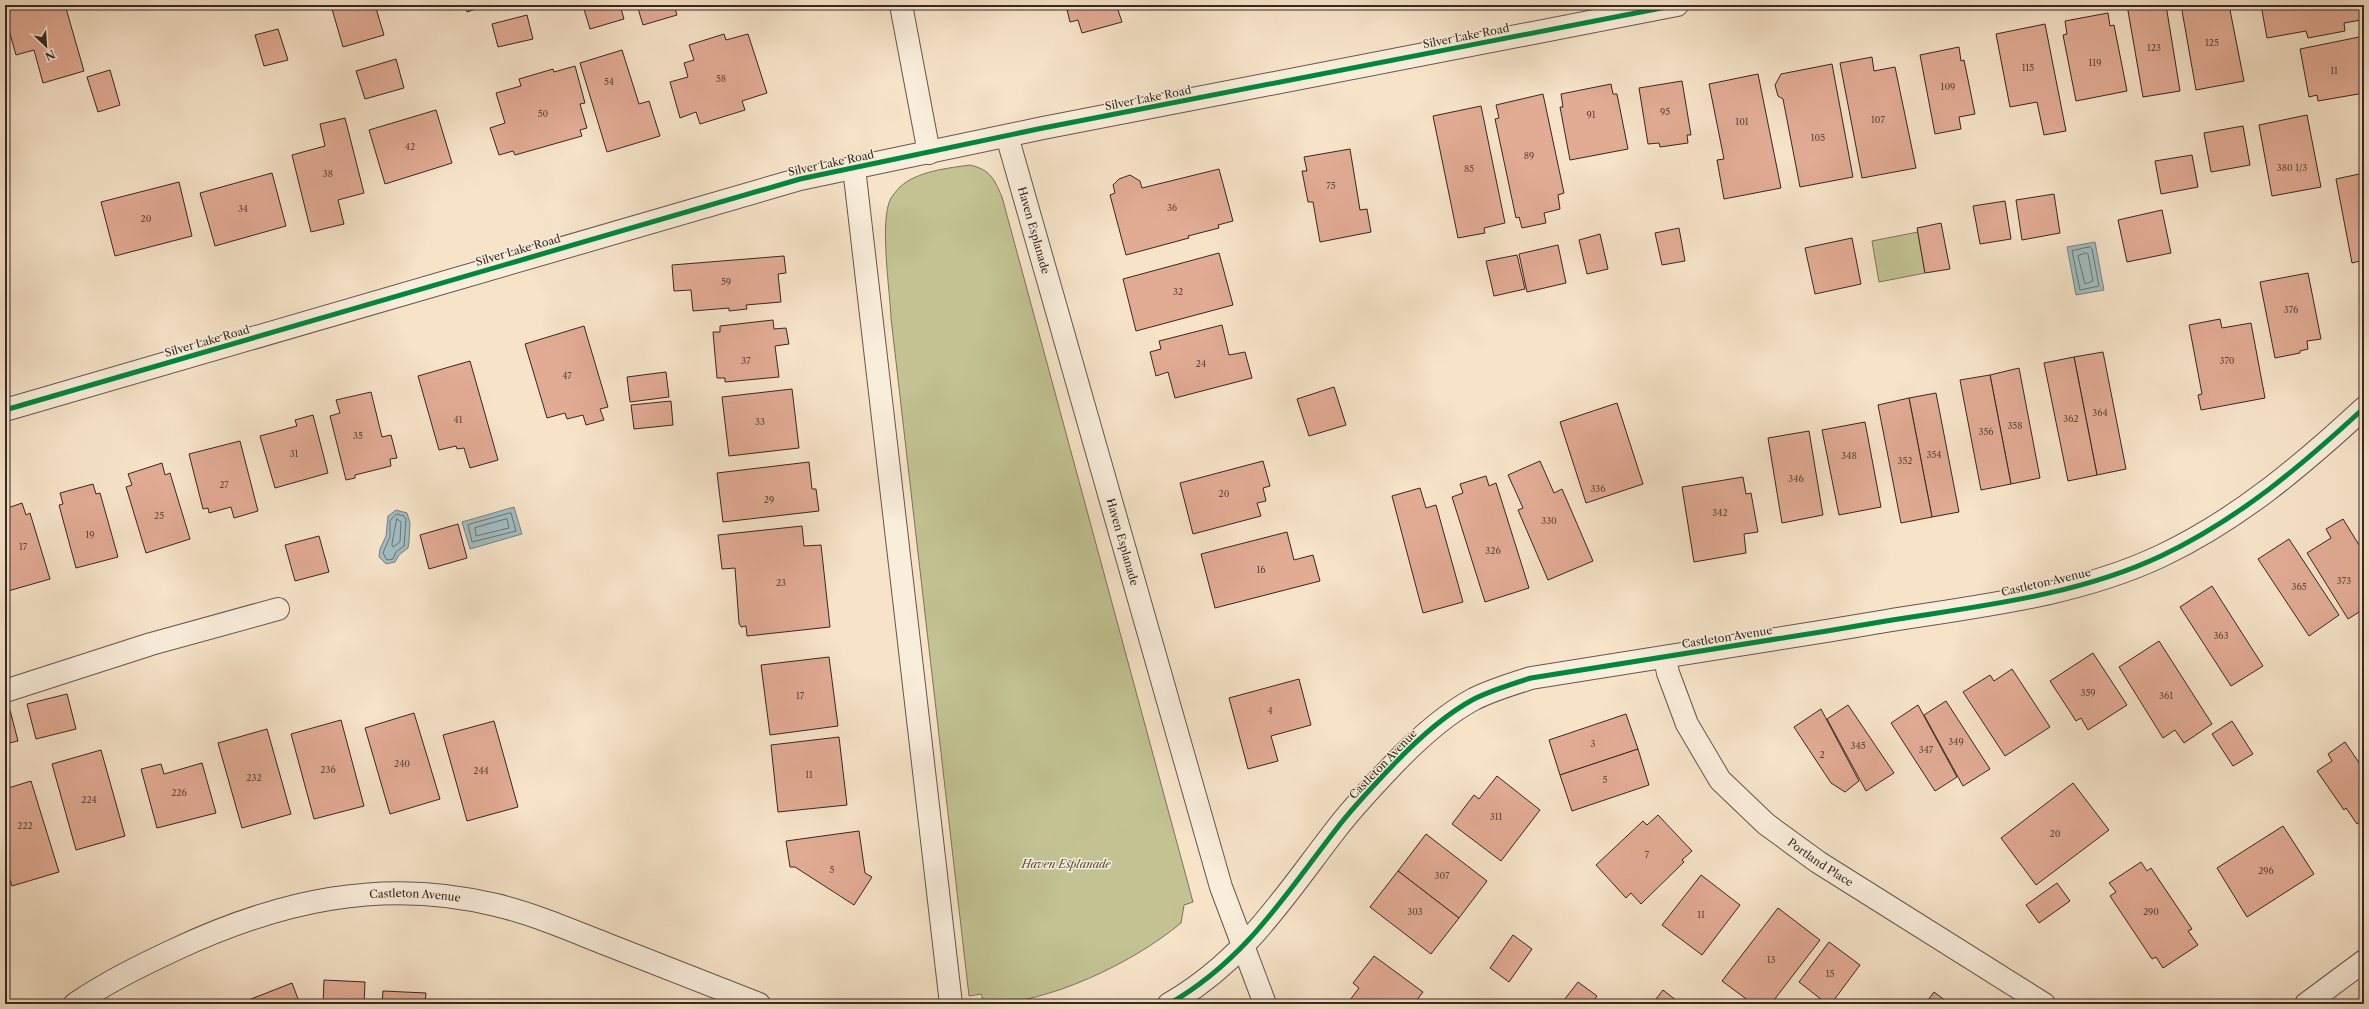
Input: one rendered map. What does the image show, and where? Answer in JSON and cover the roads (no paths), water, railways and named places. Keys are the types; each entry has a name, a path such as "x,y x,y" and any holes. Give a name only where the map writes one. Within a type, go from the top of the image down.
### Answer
{"street":[{"path":"901,5 929,152"},
{"name":"Silver Lake Road","path":"5,410 800,179 1007,136 1677,5"},
{"name":"Haven Esplanade","path":"1007,136 1221,886 1265,1004"},
{"path":"854,168 952,1004"},
{"name":"Castleton Avenue","path":"1169,1004 1210,975 1244,946 1273,913 1335,831 1367,793 1407,750 1453,712 1494,690 1531,678 1665,658 2012,600 2056,591 2115,574 2160,556 2235,516 2303,462 2364,408"},
{"path":"5,691 151,644 278,609"},
{"name":"Portland Place","path":"1665,658 1668,673 1687,724 1720,780 1766,824 1818,862 2044,1004"},
{"name":"Castleton Avenue","path":"75,1004 135,968 192,942 253,918 338,897 390,892 436,894 519,911 759,1004"},
{"path":"2306,1004 2364,961"}],"water":[{"path":"2095,242 2104,290 2076,295 2067,247"},
{"path":"514,507 522,534 470,549 462,522"},
{"path":"396,510 407,513 410,523 408,548 399,555 395,562 386,564 379,557 380,549 386,536 388,516"}]}
